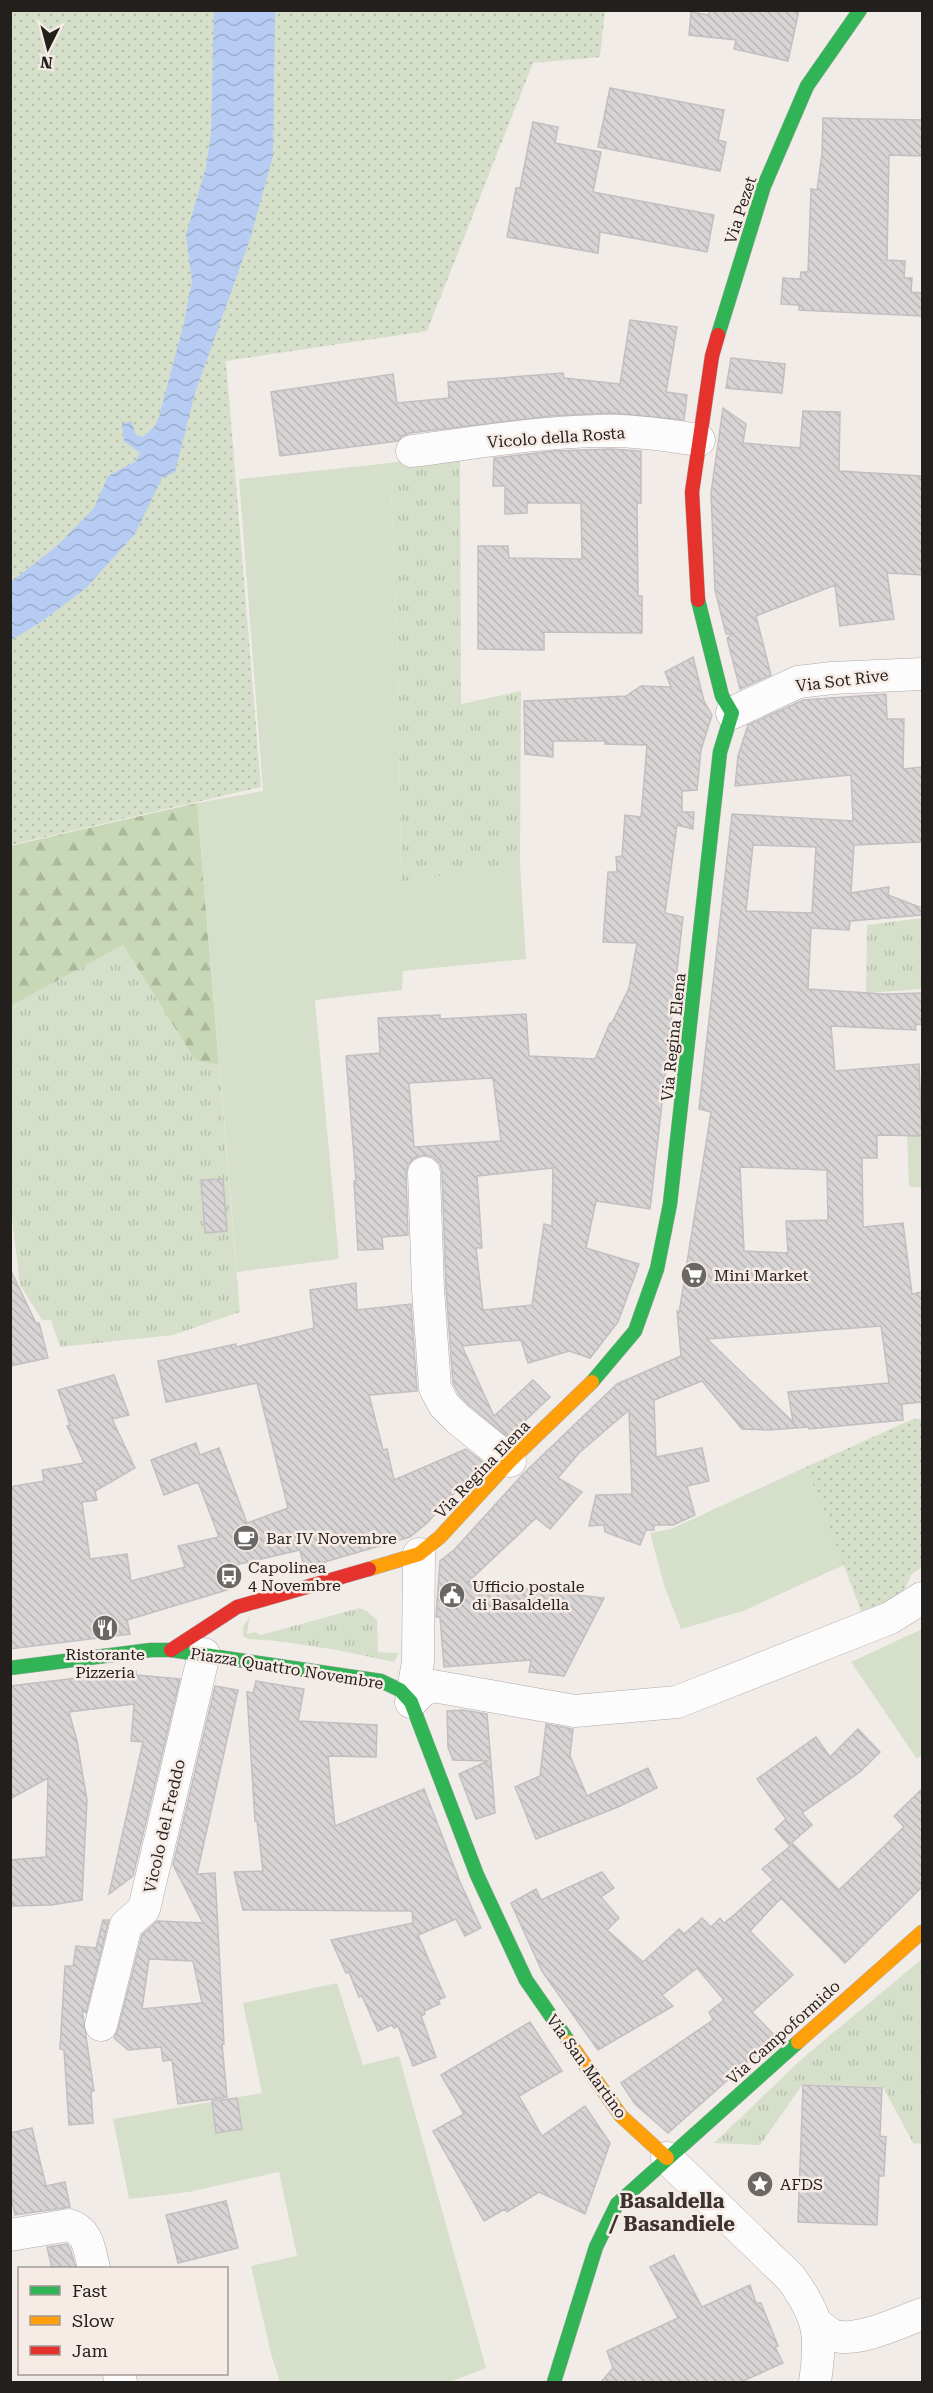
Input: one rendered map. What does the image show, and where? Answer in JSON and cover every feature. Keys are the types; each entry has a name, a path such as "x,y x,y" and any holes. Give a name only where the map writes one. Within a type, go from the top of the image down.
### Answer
{"street":[{"name":"Via Pezet","path":"699,440 712,356 764,186 807,86 860,10"},
{"name":"Vicolo della Rosta","path":"412,451 599,431 654,433 699,440"},
{"path":"699,440 692,492 696,593 722,696 732,713"},
{"name":"Via Sot Rive","path":"732,713 798,682 922,674"},
{"name":"Via Regina Elena","path":"419,1554 440,1537 510,1461 603,1371 635,1331 657,1269 670,1204 720,752 732,713"},
{"path":"424,1173 428,1289 435,1388 444,1405 458,1419 510,1461"},
{"path":"411,1702 418,1662 419,1554"},
{"name":"Piazza Quattro Novembre","path":"171,1650 237,1607 419,1554"},
{"path":"411,1702 422,1691 433,1686 575,1711 677,1702 890,1618 922,1598"},
{"path":"10,1668 152,1650 171,1650"},
{"name":"Piazza Quattro Novembre","path":"171,1650 381,1681 400,1690 411,1702"},
{"name":"Vicolo del Freddo","path":"101,2025 126,1925 144,1909 204,1654"},
{"name":"Via San Martino","path":"411,1702 477,1875 526,1980 621,2116 791,2278 807,2301 817,2324 815,2382"},
{"name":"Via Campoformido","path":"554,2382 594,2247 617,2204 922,1932"},
{"path":"10,2235 69,2225 78,2228 85,2235 93,2267"},
{"path":"817,2324 832,2334 846,2337 861,2335 922,2314"}],"green space":[{"path":"10,11 605,11 600,57 533,63 427,331 226,361 261,787 11,845"},
{"path":"460,454 461,704 521,691 520,864 401,882 398,656 390,463"},
{"path":"390,463 398,656 401,882 520,864 526,959 403,971 402,990 315,1000 339,1259 237,1272 197,803 263,791 239,479"},
{"path":"197,803 219,1065 195,1060 123,945 11,1006 10,846"},
{"path":"922,918 922,989 866,993 867,925"},
{"path":"123,945 195,1060 219,1065 240,1312 173,1335 60,1347 51,1320 42,1320 20,1285 11,1210 11,1006"},
{"path":"922,1134 922,1187 909,1187 907,1135"},
{"path":"922,1418 922,1567 911,1575 901,1597 865,1621 806,1467 911,1420"},
{"path":"806,1467 844,1565 743,1611 681,1629 664,1585 650,1533 671,1529"},
{"path":"359,1608 367,1611 377,1620 378,1652 399,1653 394,1662 337,1650 248,1639 243,1636 243,1627 250,1616 247,1634 254,1632 261,1635"},
{"path":"922,1629 922,1754 917,1759 851,1662"},
{"path":"922,1959 922,2144 913,2143 883,2087 803,2084 760,2145 714,2143 805,2056"},
{"path":"337,1983 363,2065 399,2056 486,2368 450,2382 280,2382 271,2354 251,2266 297,2256 279,2172 189,2192 129,2199 113,2119 262,2093 243,2003"}],"water":[{"path":"214,11 275,11 273,156 251,236 195,393 175,472 162,478 135,534 86,588 41,622 11,640 11,582 58,545 94,508 108,476 136,461 140,453 124,441 122,424 131,421 136,435 143,437 155,426 159,417 184,323 192,281 186,235 206,167 211,133"}],"building":[{"path":"709,10 799,10 788,61 734,49 736,40 689,35 691,12 709,15"},
{"path":"610,88 724,110 718,140 726,142 720,171 598,147"},
{"path":"823,118 922,120 922,156 889,155 887,260 905,261 904,278 912,278 911,292 922,293 922,316 799,310 799,305 781,304 783,278 800,279 801,272 808,272 811,189 817,190 822,154"},
{"path":"533,122 558,127 555,143 601,152 593,192 714,215 707,252 600,232 598,253 507,237 516,188 520,188"},
{"path":"630,320 677,327 666,392 687,395 684,420 612,413 551,416 410,433 402,436 398,441 280,456 271,392 393,374 397,403 449,398 448,382 563,373 564,378 620,384"},
{"path":"731,358 785,364 782,393 726,388"},
{"path":"723,408 746,424 743,443 800,448 803,411 840,412 839,471 922,476 922,575 887,573 894,619 840,626 835,585 756,616 771,675 740,689 727,638 733,634 726,634 715,590 711,493"},
{"path":"611,449 641,451 641,503 637,503 638,596 642,596 642,633 544,632 544,650 478,649 478,546 508,546 509,558 582,559 581,503 527,503 527,513 505,514 505,486 493,486 494,458 554,451"},
{"path":"693,657 704,701 712,715 701,750 697,790 682,791 682,812 694,812 693,829 677,825 665,913 683,917 650,1209 596,1201 586,1248 639,1264 618,1322 590,1358 569,1351 528,1363 521,1340 462,1346 494,1416 533,1380 550,1397 508,1437 470,1406 453,1383 446,1288 442,1172 440,1164 433,1157 423,1155 414,1158 408,1165 406,1174 408,1235 382,1237 383,1249 358,1250 354,1181 356,1181 346,1056 380,1053 378,1018 440,1015 440,1019 526,1014 529,1056 595,1059 610,1023 629,988 637,943 603,942 608,872 617,872 616,857 622,856 625,815 641,817 647,745 605,744 605,741 553,741 553,757 525,754 524,701 626,696 641,686 671,687 665,672","holes":["493,1078 501,1141 414,1147 409,1083","553,1168 552,1226 544,1224 532,1305 483,1310 476,1248 482,1248 477,1176"]},
{"path":"886,694 887,719 904,719 903,769 922,767 922,842 854,845 851,893 889,887 888,895 922,908 922,915 850,921 849,930 811,928 808,989 884,994 922,993 922,1024 915,1025 916,1030 831,1026 835,1071 919,1064 922,1136 877,1135 877,1158 862,1158 863,1227 903,1223 912,1294 922,1292 922,1402 902,1404 903,1420 809,1429 808,1427 769,1430 742,1429 702,1381 654,1400 656,1457 702,1448 709,1481 687,1486 695,1515 673,1525 654,1525 654,1530 646,1530 640,1545 605,1532 604,1525 589,1526 596,1495 632,1494 629,1410 579,1453 558,1478 582,1492 550,1529 536,1518 468,1582 604,1598 564,1676 529,1672 531,1660 444,1667 440,1617 436,1617 440,1561 454,1550 523,1474 617,1384 681,1356 677,1311 679,1313 711,1112 699,1109 732,814 853,821 851,775 735,786 738,756 748,725 803,700","holes":["753,845 816,847 812,913 746,911","740,1167 827,1170 828,1220 786,1221 788,1253 744,1251","881,1326 889,1383 788,1392 793,1422 707,1339"]},
{"path":"223,1179 227,1231 205,1233 201,1180"},
{"path":"10,1269 36,1323 39,1323 48,1358 10,1366"},
{"path":"356,1283 357,1310 411,1304 417,1391 369,1395 383,1450 387,1449 394,1480 466,1449 483,1462 427,1523 410,1537 304,1568 300,1550 222,1568 227,1590 127,1620 130,1634 10,1649 10,1487 44,1481 42,1470 84,1463 67,1426 70,1425 58,1390 114,1375 129,1415 112,1419 135,1468 95,1491 97,1500 82,1502 90,1559 127,1554 131,1581 185,1567 178,1546 219,1537 198,1482 164,1495 151,1460 196,1443 200,1455 219,1448 247,1523 288,1508 257,1383 166,1402 158,1361 236,1344 236,1347 314,1328 310,1290"},
{"path":"136,1671 136,1675 180,1679 133,1876 109,1894 143,1742 131,1741 134,1704 69,1712 77,1741 87,1800 82,1900 51,1905 10,1906 10,1860 46,1857 48,1778 10,1799 10,1686"},
{"path":"256,1681 304,1689 298,1721 377,1725 376,1757 328,1756 335,1826 424,1789 460,1882 481,1928 465,1936 456,1919 418,1935 445,1997 438,2000 440,2004 424,2011 425,2014 421,2016 436,2057 413,2066 398,2026 394,2028 392,2025 378,2031 362,1996 359,1997 349,1972 346,1973 331,1940 413,1923 412,1911 243,1910 234,1872 263,1871 257,1821 255,1821 247,1692 253,1693"},
{"path":"215,1686 238,1690 197,1874 215,1873 224,2044 222,2044 227,2097 178,2104 172,2060 163,2061 161,2047 128,2050 114,2038 142,1935 157,1921 203,1923 173,1865","holes":["149,1959 193,1961 202,2003 142,2009"]},
{"path":"463,1710 487,1714 495,1813 476,1819 459,1774 488,1761 453,1760 448,1747 447,1711"},
{"path":"546,1724 573,1729 570,1756 587,1796 648,1768 657,1788 618,1807 536,1839 515,1787 540,1776"},
{"path":"858,1729 880,1752 860,1772 802,1813 812,1825 789,1845 775,1829 786,1819 757,1779 816,1737 830,1757"},
{"path":"922,1789 922,1887 845,1963 781,1898 750,1931 793,1975 752,2012 776,2037 668,2133 635,2104 621,2083 713,2020 709,2012 724,2000 697,1968 662,1995 673,2006 598,2050 542,1971 511,1903 536,1889 541,1900 602,1872 614,1888 601,1897 619,1918 607,1930 643,1962 679,1929 684,1934 702,1918 711,1927 720,1918 724,1923 773,1880 762,1869 793,1844 839,1890 904,1827 894,1816"},
{"path":"103,1920 109,1920 86,2013 82,2009 94,2091 91,2091 93,2123 69,2125 64,2050 60,2049 65,1966 73,1966 76,1946 96,1948"},
{"path":"530,2022 562,2071 519,2096 542,2136 585,2106 610,2143 585,2214 539,2192 507,2212 505,2209 484,2221 433,2131 464,2114 441,2075"},
{"path":"803,2085 882,2088 880,2136 886,2137 884,2176 879,2176 877,2225 798,2222"},
{"path":"237,2098 242,2129 216,2133 212,2101"},
{"path":"32,2128 46,2186 65,2182 70,2207 15,2215 10,2192 10,2133"},
{"path":"226,2201 238,2248 178,2263 166,2215"},
{"path":"67,2244 76,2267 52,2267 47,2247"},
{"path":"674,2255 702,2307 750,2285 756,2303 761,2303 778,2346 775,2347 783,2363 741,2382 601,2382 613,2368 607,2351 678,2318 650,2267"}],"traffic: fast":[{"path":"718,335 764,186 807,86 860,10"},
{"path":"592,1382 635,1331 657,1269 670,1204 720,752 732,713 722,696 698,600"},
{"path":"10,1668 151,1650 171,1650 381,1681 400,1690 411,1702 477,1875 526,1980 569,2042"},
{"path":"554,2382 596,2247 617,2204 798,2042"}],"traffic: slow":[{"path":"369,1569 419,1554 440,1537 510,1461 592,1382"},
{"path":"798,2042 922,1932"},
{"path":"569,2042 621,2116 667,2158"}],"traffic: jam":[{"path":"698,600 692,492 712,356 718,335"},
{"path":"171,1650 237,1607 369,1569"}],"place":[{"name":"Mini Market","path":"694,1275"},
{"name":"Bar IV Novembre","path":"246,1538"},
{"name":"Capolinea 4 Novembre","path":"229,1576"},
{"name":"Ufficio postale di Basaldella","path":"452,1595"},
{"name":"Ristorante Pizzeria","path":"105,1628"},
{"name":"AFDS","path":"760,2184"}],"district":[{"name":"Basaldella / Basandiele","path":"672,2212"}]}
